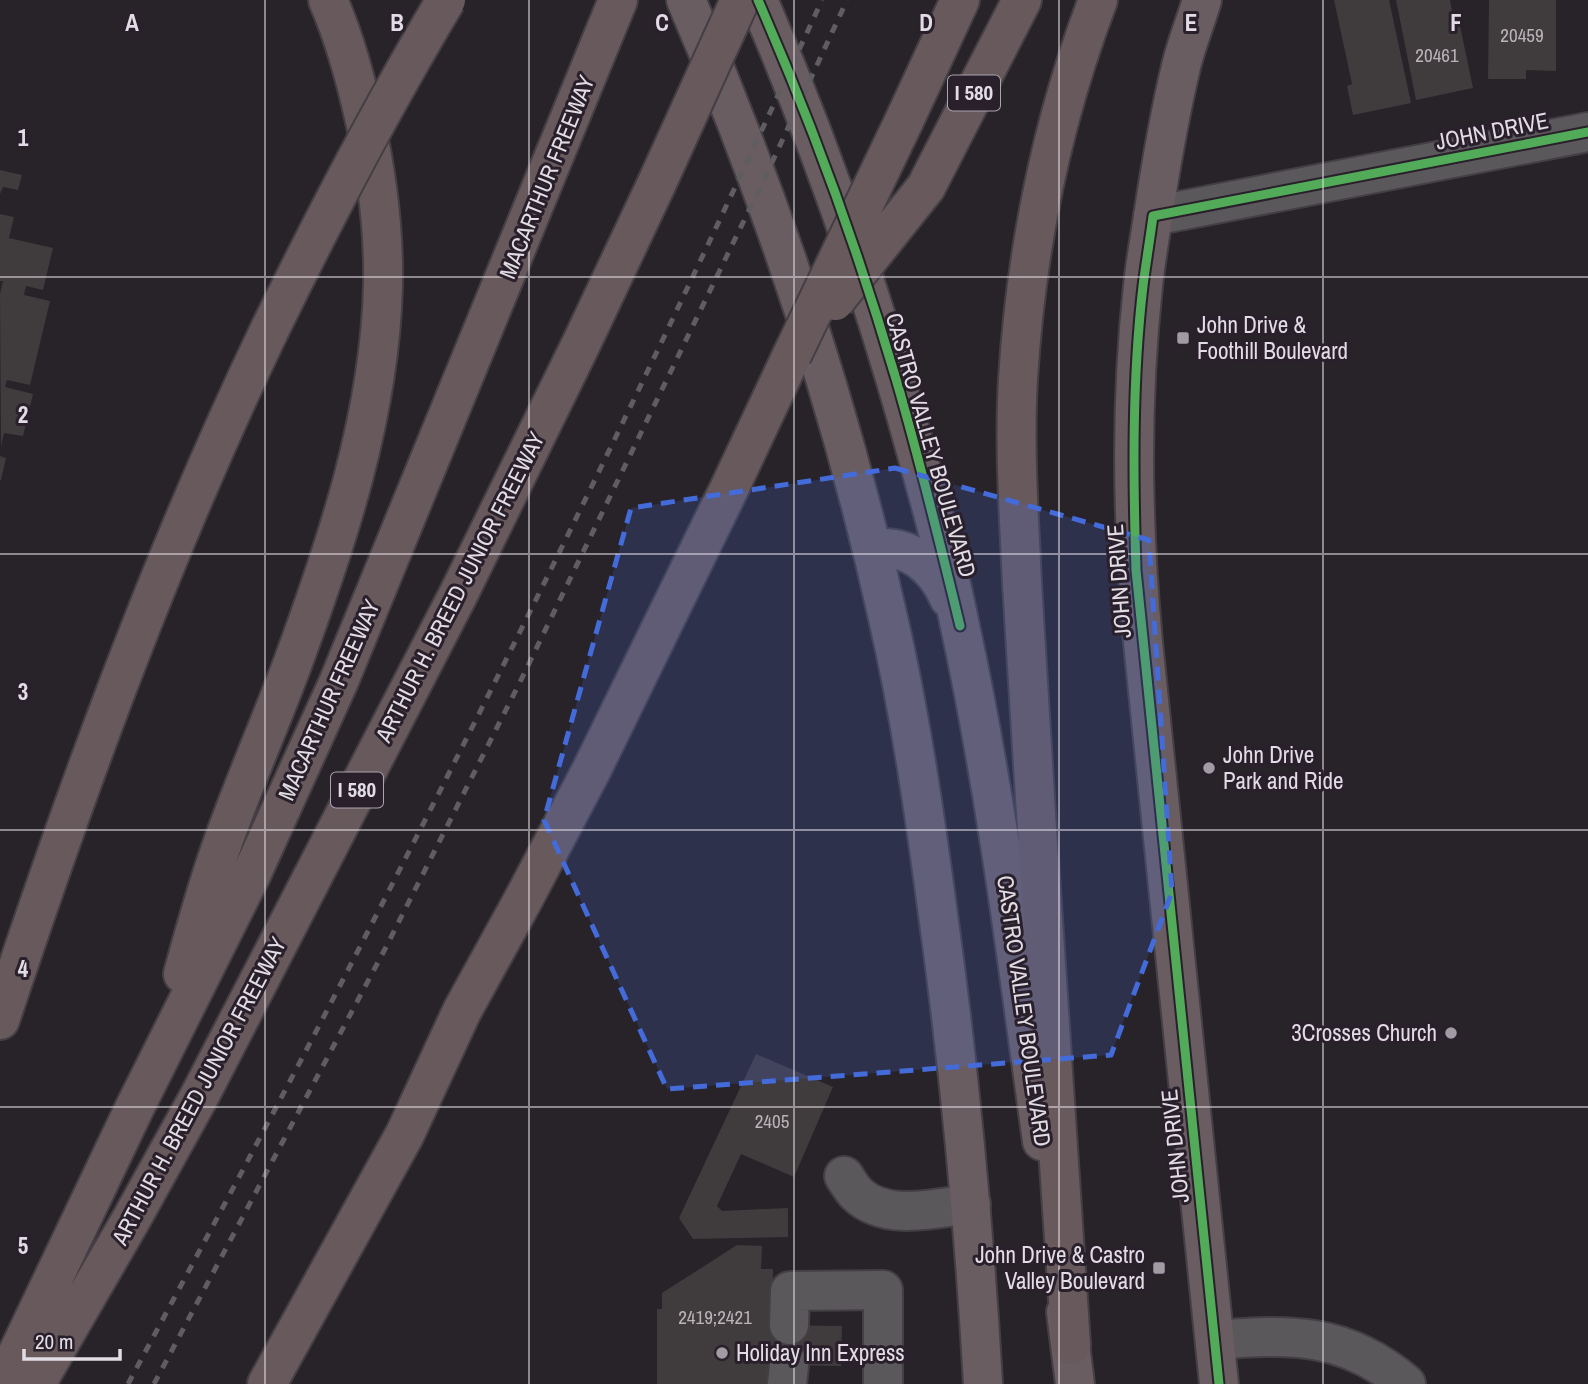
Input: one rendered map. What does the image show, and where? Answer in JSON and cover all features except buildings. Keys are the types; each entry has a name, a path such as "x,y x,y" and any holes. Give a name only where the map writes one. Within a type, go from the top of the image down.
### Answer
{"highway":[{"path":"159,1061 222,843 292,666 336,537 356,466 371,393 383,285 378,195 361,101 328,0"},
{"path":"0,1020 89,762 198,484 302,264 446,0"},
{"name":"MACARTHUR FREEWAY","path":"3,1384 257,862 339,681 618,0"},
{"name":"ARTHUR H. BREED JUNIOR FREEWAY","path":"36,1384 200,1095 459,593 656,186 740,0"},
{"path":"792,355 960,0"},
{"name":"I 580","path":"267,1384 405,1134 462,1011 591,771 792,355 926,187 1022,0"},
{"path":"1071,1345 1030,723 1016,437 1024,310 1040,206 1071,78 1098,0"}],"main road":[{"path":"686,0 749,154 783,250 835,414 872,549 902,684 931,858 953,1028 971,1204 984,1384"},
{"name":"CASTRO VALLEY BOULEVARD","path":"758,0 818,147 856,254 896,379 961,626 1002,858 1075,1384"},
{"path":"1153,216 1166,131 1180,68 1202,0"},
{"name":"JOHN DRIVE","path":"1153,216 1143,285 1136,387 1136,570 1219,1384"},
{"path":"872,549 894,548 918,558 930,568 947,593 961,626"}],"street":[{"name":"JOHN DRIVE","path":"1153,216 1588,132"},
{"path":"844,1176 856,1194 874,1206 921,1210 971,1204"},
{"path":"789,1325 790,1291 883,1290 883,1384"},
{"path":"1215,1339 1303,1337 1334,1344 1370,1359 1406,1384"}],"highlighted area":[{"path":"895,468 1149,540 1172,892 1111,1055 667,1089 544,820 631,508"}],"railway":[{"path":"128,1384 307,1049 484,705 656,354 822,0"},
{"path":"154,1384 385,949 520,682 769,169 847,0"}],"cycle path":[{"path":"758,0 833,187 866,283 913,441 960,626"},
{"path":"1219,1384 1136,570 1135,392 1143,286 1153,216 1588,132"}],"place":[{"name":"John Drive & Foothill Boulevard","path":"1183,338"},
{"name":"John Drive Park and Ride","path":"1209,768"},
{"name":"3Crosses Church","path":"1451,1033"},
{"name":"John Drive & Castro Valley Boulevard","path":"1159,1268"},
{"name":"Holiday Inn Express","path":"722,1353"}]}
